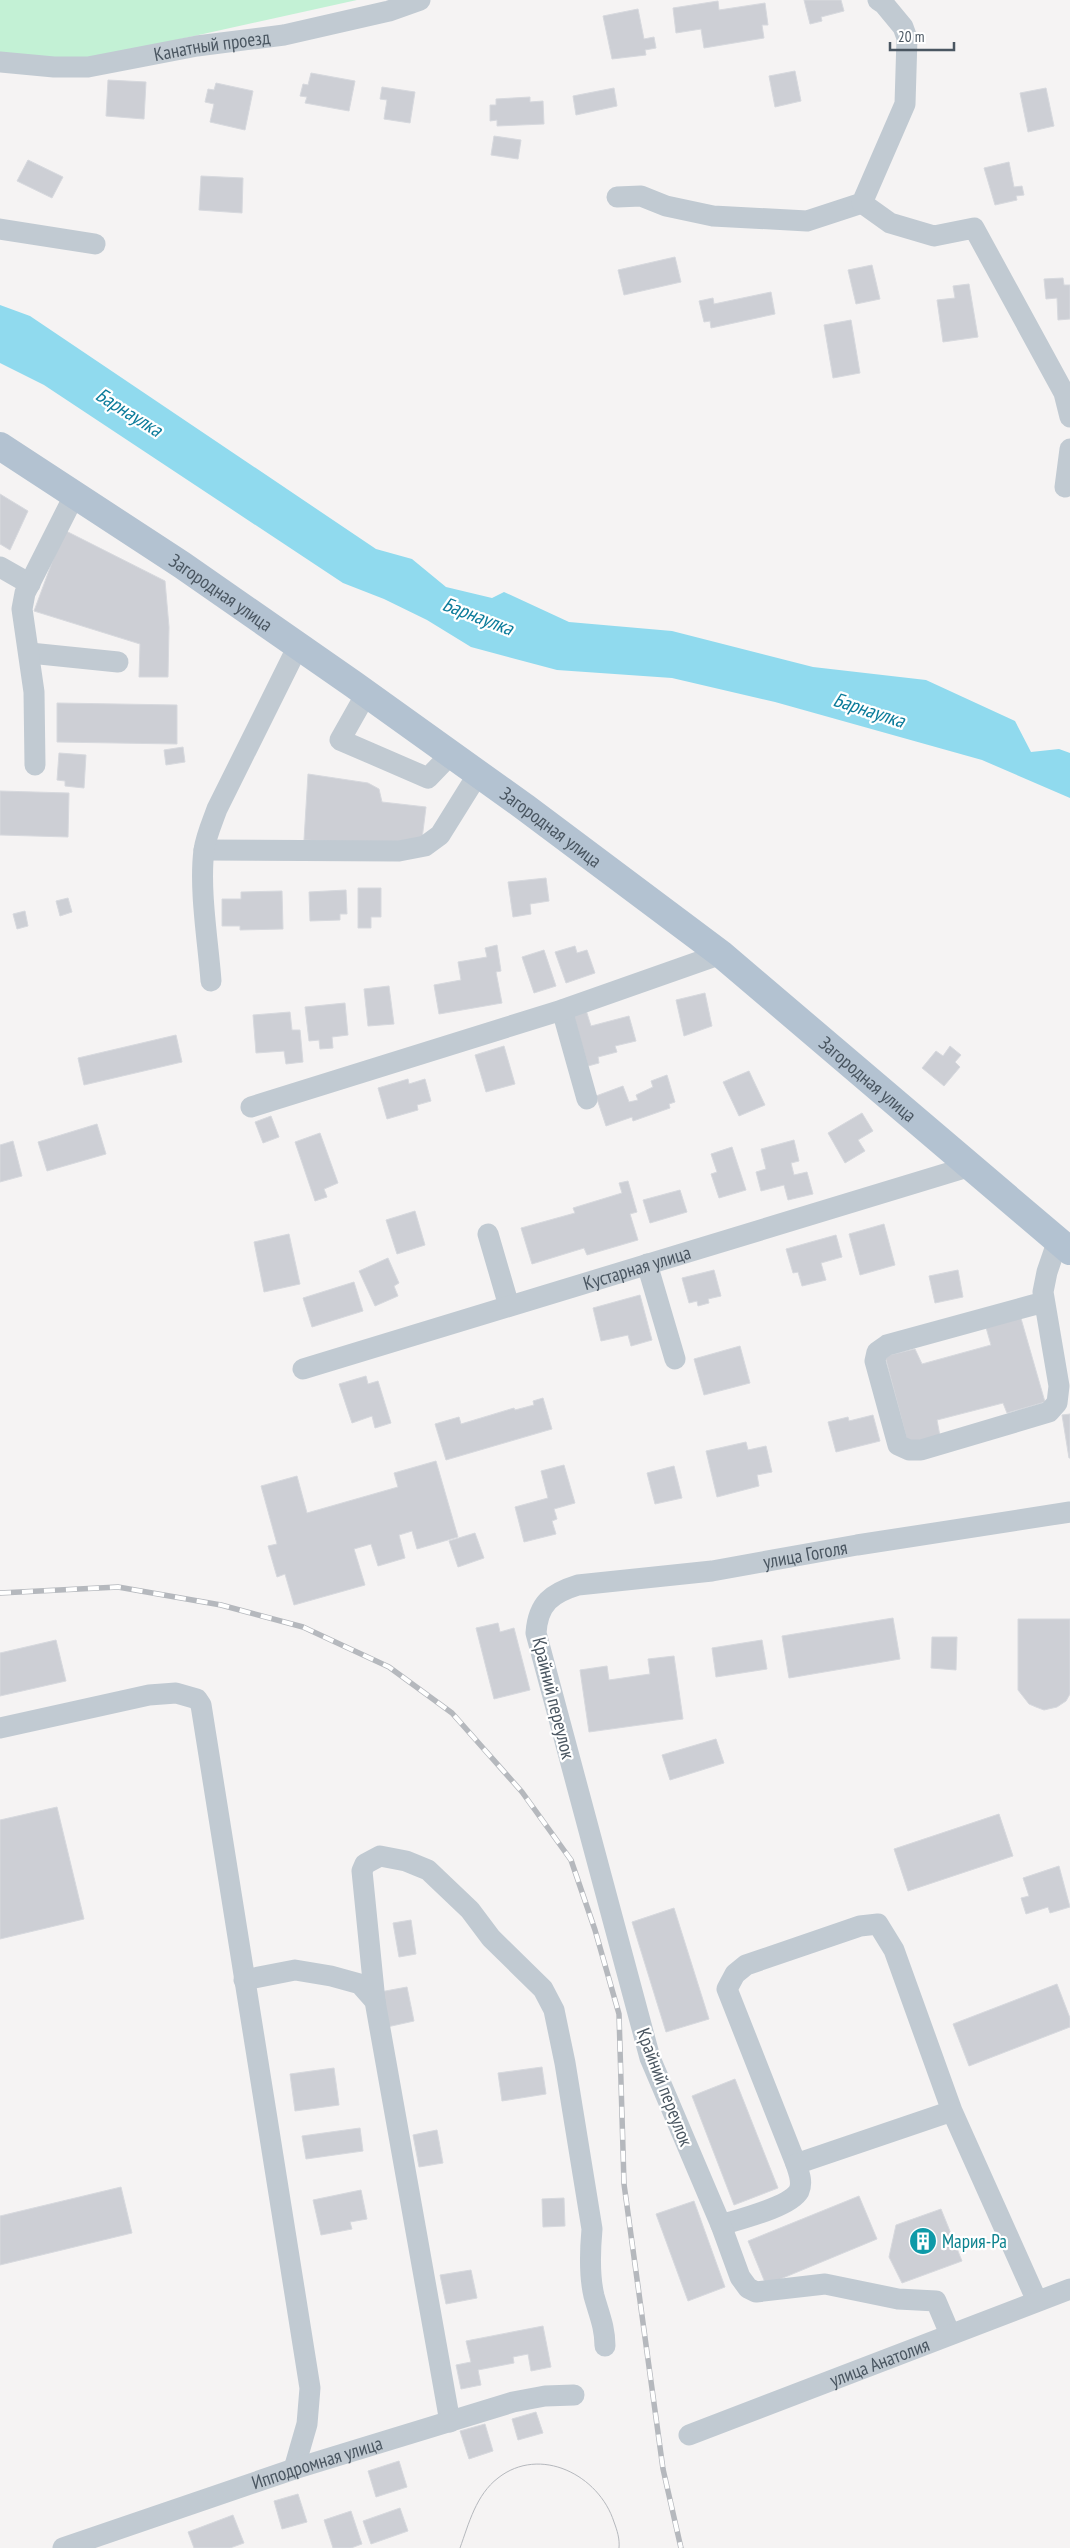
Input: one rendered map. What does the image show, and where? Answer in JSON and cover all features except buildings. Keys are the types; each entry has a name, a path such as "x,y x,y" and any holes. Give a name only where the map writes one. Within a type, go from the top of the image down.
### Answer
{"main road":[{"name":"Загородная улица","path":"0,446 75,494 298,646 478,774 721,954 1064,1246"}],"street":[{"name":"Канатный проезд","path":"0,62 54,67 88,67 198,46 284,35 389,11 420,0"},
{"path":"617,197 641,196 666,206 713,216 807,222 862,203 905,104 907,38 903,27 884,4 878,0"},
{"path":"862,203 890,224 934,236 974,228 1067,392 1070,417"},
{"path":"0,229 95,244"},
{"path":"1064,487 1070,449"},
{"path":"35,765 34,692 30,653 22,610 25,593 75,494"},
{"path":"0,567 30,584"},
{"path":"211,981 203,872 204,850 216,810 298,646"},
{"path":"30,653 118,662"},
{"path":"366,694 340,740 428,778 450,754"},
{"path":"204,850 399,851 425,846 440,834 478,774"},
{"path":"251,1107 562,1010 721,954"},
{"path":"562,1010 587,1099"},
{"name":"Кустарная улица","path":"303,1369 971,1166"},
{"path":"488,1234 509,1306"},
{"path":"1044,1302 887,1345 877,1352 875,1361 898,1445 909,1450 920,1450 1049,1412 1057,1403 1059,1386 1043,1292 1047,1272 1064,1246"},
{"path":"647,1264 675,1359"},
{"name":"улица Гоголя","path":"546,1603 558,1592 578,1585 712,1571 857,1544 1070,1512"},
{"name":"Крайний переулок","path":"546,1603 537,1616 536,1633 650,2058 721,2225 740,2277 748,2288 756,2292 825,2284 898,2298 936,2301 950,2334"},
{"path":"0,1728 149,1695 176,1693 197,1699 200,1705 310,2388 307,2424 294,2469"},
{"path":"450,2422 375,2001 362,1871 365,1864 380,1856 406,1861 428,1870 470,1910 491,1938 543,1989 554,2010 565,2063 592,2229 590,2256 594,2295 603,2317 605,2346"},
{"path":"721,2225 791,2201 800,2189 801,2178 727,1989 735,1974 746,1965 860,1926 878,1924 894,1950 952,2111 1037,2301"},
{"path":"244,1980 295,1970 330,1976 360,1984 375,2001"},
{"path":"796,2164 952,2111"},
{"name":"улица Анатолия","path":"689,2435 1070,2289"},
{"name":"Ипподромная улица","path":"63,2548 294,2469 513,2402 545,2396 574,2395"}],"green space":[{"path":"0,0 357,0 86,60 0,54"}],"water":[{"name":"Барнаулка","path":"0,305 30,316 376,549 412,559 446,587 492,598 504,592 569,622 672,631 813,667 926,680 1015,721 1031,752 1059,749 1070,753 1070,798 982,760 775,702 672,678 557,670 471,647 427,620 384,599 343,583 44,385 0,363"}],"tram line":[{"path":"460,2548 474,2510 490,2485 514,2468 532,2464 549,2465 566,2470 582,2479 595,2491 606,2505 614,2522 619,2538 619,2548"}],"railway":[{"path":"0,1593 118,1587 221,1605 303,1627 389,1667 452,1713 522,1792 571,1860 595,1930 619,2014 624,2184 663,2469 681,2548"}],"place":[{"name":"Мария-Ра","path":"923,2241"}]}
